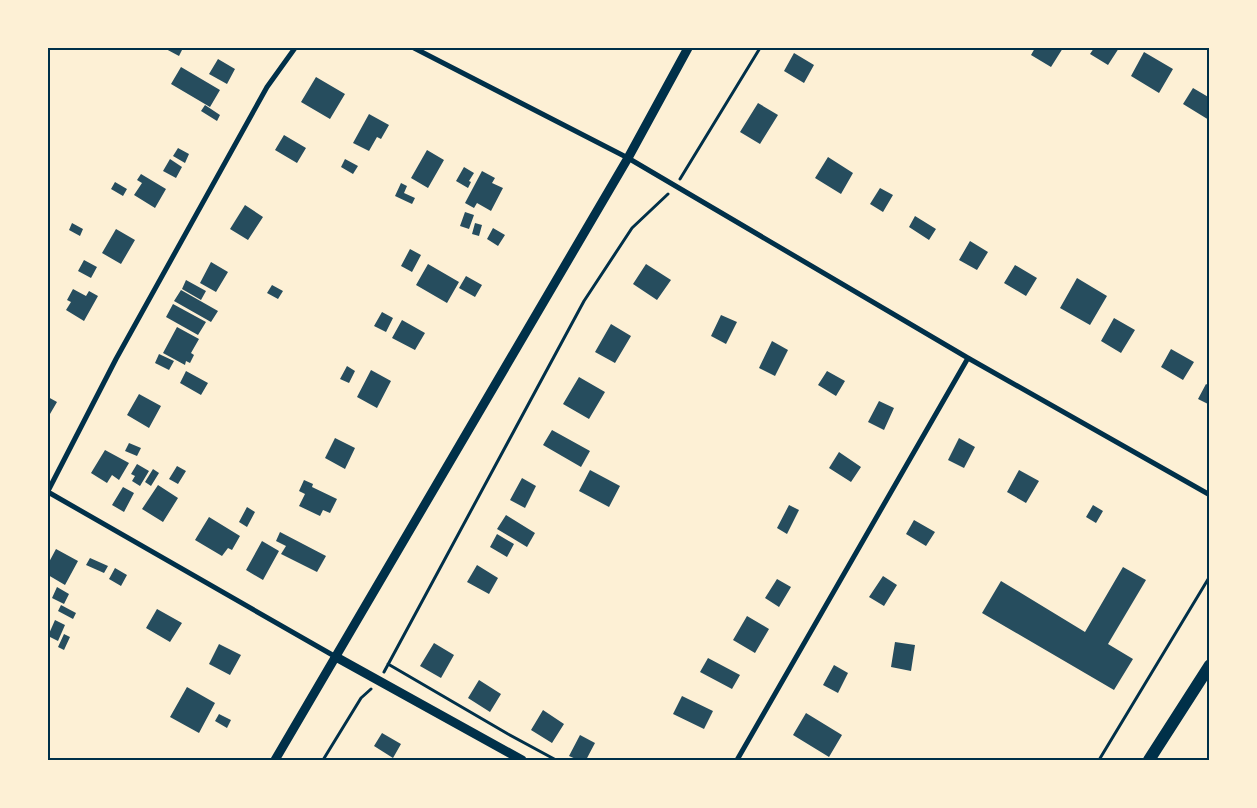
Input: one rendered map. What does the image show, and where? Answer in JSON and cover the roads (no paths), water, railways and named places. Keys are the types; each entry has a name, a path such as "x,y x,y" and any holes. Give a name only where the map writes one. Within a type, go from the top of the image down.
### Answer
{"main road":[{"path":"1149,760 1210,665"}],"street":[{"path":"295,48 267,87 116,358 48,492 336,657 522,760"},
{"path":"414,48 628,158 968,358 1210,495"},
{"path":"275,760 628,158 688,48"},
{"path":"737,760 968,358"}]}
